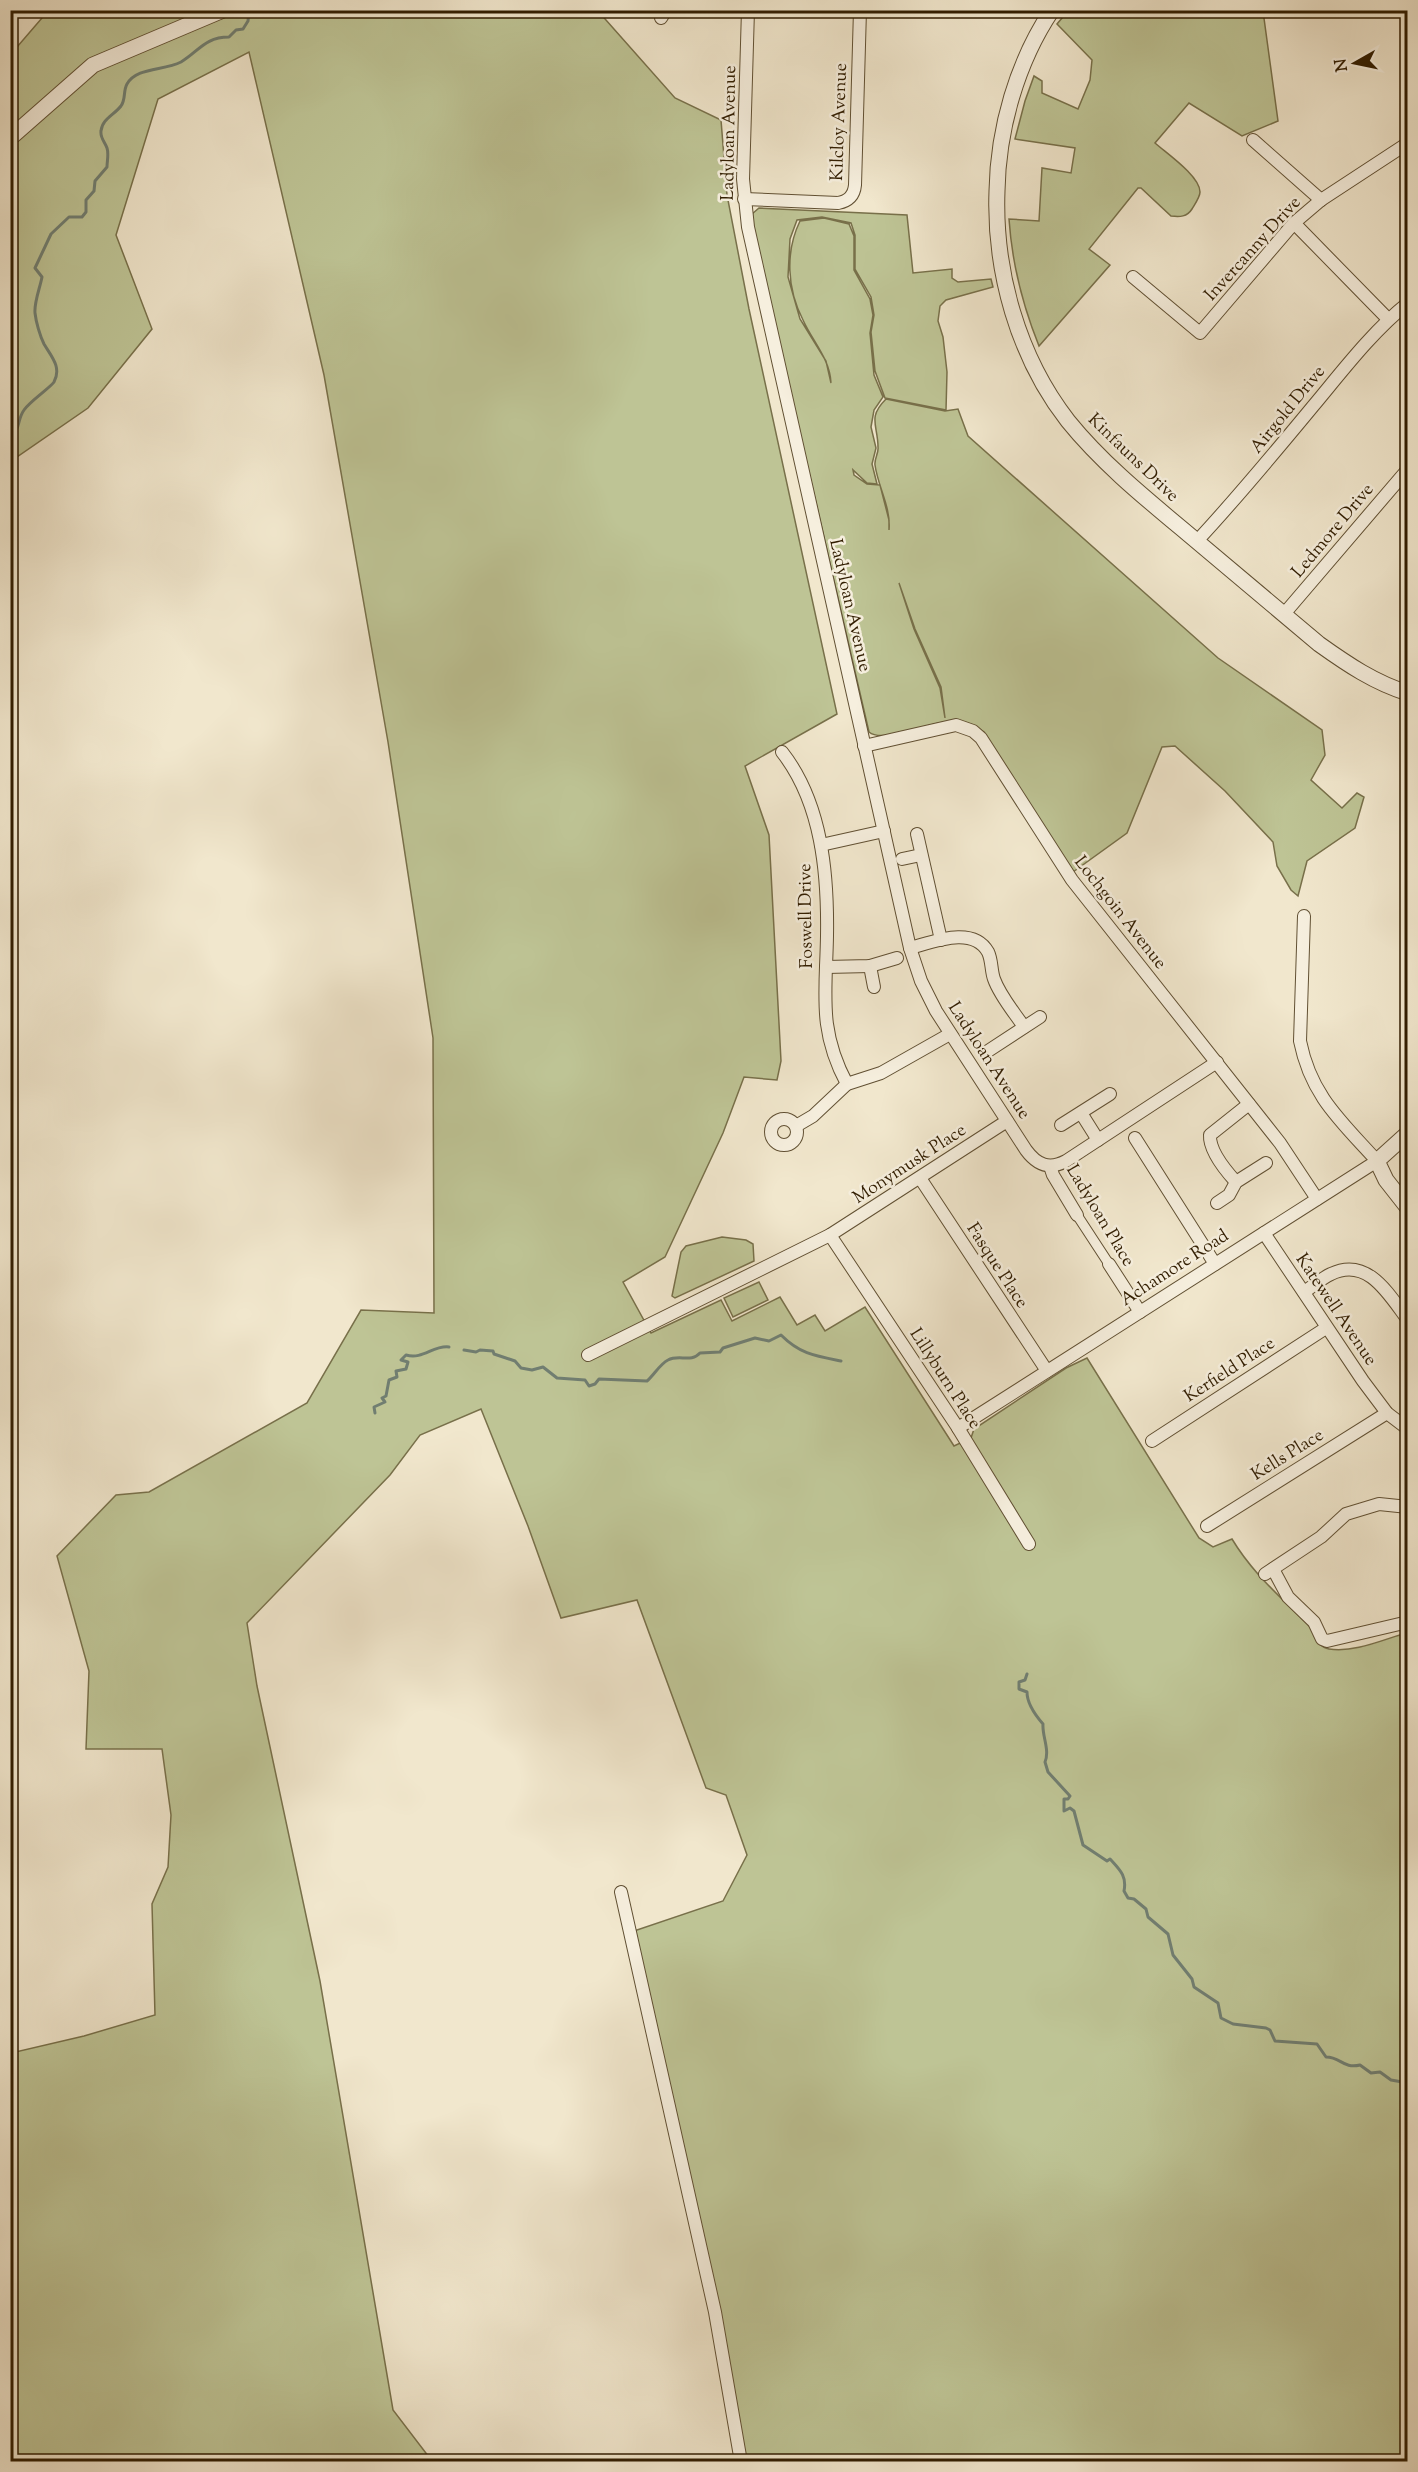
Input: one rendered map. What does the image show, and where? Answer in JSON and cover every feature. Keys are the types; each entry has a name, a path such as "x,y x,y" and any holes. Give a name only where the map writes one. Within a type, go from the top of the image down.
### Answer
{"street":[{"path":"10,138 93,65 223,10"},
{"name":"Ladyloan Avenue","path":"748,10 744,199 755,262 910,948 926,993 950,1034 1032,1158 1049,1166"},
{"name":"Kilcloy Avenue","path":"744,199 838,203 847,200 852,195 855,185 860,10"},
{"name":"Kinfauns Drive","path":"1052,10 1029,52 1011,100 997,170 996,214 1006,287 1019,332 1031,359 1059,408 1109,465 1345,663 1373,679 1407,693"},
{"path":"1253,140 1321,200"},
{"name":"Invercanny Drive","path":"1133,277 1200,333 1294,223 1321,200 1407,143"},
{"path":"1294,223 1388,319"},
{"name":"Airgold Drive","path":"1197,541 1239,497 1346,366 1388,319 1407,303"},
{"name":"Ledmore Drive","path":"1284,614 1407,469"},
{"name":"Lochgoin Avenue","path":"864,746 956,725 981,738 1072,880 1280,1143 1317,1199"},
{"name":"Foswell Drive","path":"782,752 798,775 807,796 820,845 826,906 824,989 827,1028 834,1057 847,1084"},
{"path":"820,845 884,831"},
{"path":"917,834 941,940"},
{"path":"902,859 921,855"},
{"path":"1304,916 1300,1041 1311,1080 1330,1110 1377,1161 1386,1180 1407,1208"},
{"path":"910,948 956,937 971,938 987,951 997,987 1024,1027"},
{"path":"826,967 870,966 897,958"},
{"path":"870,966 874,987"},
{"path":"988,1051 1040,1017"},
{"path":"796,1126 813,1116 847,1084 881,1073 950,1034"},
{"path":"1049,1166 1060,1164 1217,1062"},
{"path":"1061,1125 1110,1094"},
{"path":"1236,1182 1227,1172 1211,1144 1210,1136 1249,1104"},
{"path":"1081,1113 1098,1140"},
{"name":"Monymusk Place","path":"588,1354 830,1235 1007,1121"},
{"name":"Achamore Road","path":"958,1428 1377,1161 1407,1133"},
{"path":"1134,1138 1215,1264"},
{"path":"1217,1203 1229,1195 1236,1182 1266,1163"},
{"name":"Ladyloan Place","path":"1049,1166 1077,1215 1140,1312"},
{"name":"Fasque Place","path":"920,1178 1047,1371"},
{"name":"Katewell Avenue","path":"1264,1233 1326,1328 1387,1413 1407,1429"},
{"name":"Lillyburn Place","path":"830,1235 958,1428 1029,1544"},
{"path":"1304,1292 1332,1273 1353,1268 1372,1275 1407,1320"},
{"name":"Kerfield Place","path":"1152,1441 1326,1328"},
{"name":"Kells Place","path":"1207,1526 1387,1413"},
{"path":"1407,1507 1379,1504 1346,1514 1321,1537 1269,1572 1293,1603 1314,1622 1322,1639 1327,1641 1407,1622"},
{"path":"621,1892 715,2312 741,2462"}],"green space":[{"path":"48,11 598,11 675,98 721,120 727,195 749,309 837,714 745,766 769,835 781,1061 777,1080 744,1077 723,1133 665,1257 623,1282 651,1333 721,1300 732,1321 780,1297 797,1325 815,1315 825,1331 865,1307 954,1446 971,1438 974,1429 1066,1368 1087,1358 1199,1538 1213,1547 1232,1539 1258,1574 1312,1629 1322,1646 1329,1649 1348,1649 1406,1633 1408,1663 1407,2461 737,2461 715,2312 631,1932 723,1901 747,1855 726,1795 706,1788 637,1600 561,1618 528,1526 481,1409 420,1435 390,1475 247,1623 257,1686 320,1981 393,2410 432,2461 11,2461 11,2053 84,2036 155,2015 152,1904 168,1867 171,1815 162,1749 86,1749 89,1671 57,1556 116,1495 149,1492 307,1403 361,1310 434,1313 433,1038 388,742 324,375 249,52 158,99 116,235 152,329 88,408 11,461 11,54"},
{"path":"1068,11 1263,11 1278,121 1242,136 1189,103 1155,143 1195,179 1200,192 1195,205 1186,215 1171,216 1141,188 1138,188 1089,249 1110,265 1039,346 1019,283 1009,219 1039,221 1042,168 1071,173 1075,148 1015,139 1034,76 1042,81 1042,93 1078,109 1090,80 1092,60 1057,24"},
{"path":"759,208 907,215 913,273 952,269 952,278 958,282 991,279 993,287 946,300 940,306 938,321 943,337 947,372 946,410 885,398 875,371 871,332 874,315 871,297 855,269 855,235 851,223 822,217 797,220 790,239 788,277 800,319 824,358 798,308 791,283 790,258 800,221 824,218 849,224 854,236 854,270 870,299 873,315 870,333 874,375 883,397 874,410 871,427 876,448 872,464 877,484 867,483 853,470 854,475 867,484 880,485 875,465 878,439 875,417 886,399 945,411 958,409 968,436 1218,658 1322,730 1325,755 1311,780 1342,808 1357,793 1364,797 1355,828 1307,861 1298,896 1291,890 1277,866 1273,842 1225,791 1175,746 1162,747 1127,833 1073,872 984,732 969,724 949,721 886,735 869,732 753,231 752,214","holes":["899,583 915,629 941,687 945,718 940,688 914,629"]},
{"path":"722,1237 746,1240 753,1244 754,1261 675,1298 672,1296 681,1252 686,1246"},
{"path":"759,1282 768,1300 733,1317 724,1298"}],"waterway":[{"path":"10,438 16,431 24,410 52,385 56,377 55,362 43,341 36,321 35,304 42,277 35,268 51,234 69,217 82,217 86,212 86,200 94,191 95,181 107,167 108,150 101,133 104,123 121,106 127,84 131,79 144,72 181,62 208,42 229,37 236,30 243,29 248,21 249,10"},
{"path":"464,1350 493,1351 494,1354 515,1361 521,1368 532,1370 543,1367 557,1378 585,1380 589,1386 595,1384 599,1379 647,1381 662,1364 672,1358 689,1358 700,1353 720,1352 723,1348 755,1338 769,1341 781,1335 808,1353 841,1361"},
{"path":"375,1413 374,1407 385,1402 382,1398 386,1396 389,1380 397,1377 396,1371 406,1369 408,1362 401,1360 406,1355 418,1356 438,1348 449,1347"},
{"path":"1027,1674 1025,1680 1019,1682 1019,1689 1027,1692 1030,1705 1043,1724 1047,1753 1045,1762 1048,1772 1070,1796 1064,1799 1064,1811 1070,1808 1074,1811 1083,1845 1107,1861 1110,1859 1120,1870 1124,1877 1124,1891 1128,1898 1134,1899 1146,1909 1148,1917 1168,1934 1173,1955 1192,1979 1194,1987 1218,2003 1221,2018 1233,2024 1266,2028 1270,2030 1275,2041 1317,2044 1326,2057 1354,2066 1360,2065 1371,2073 1380,2072 1391,2080 1408,2083"}]}
